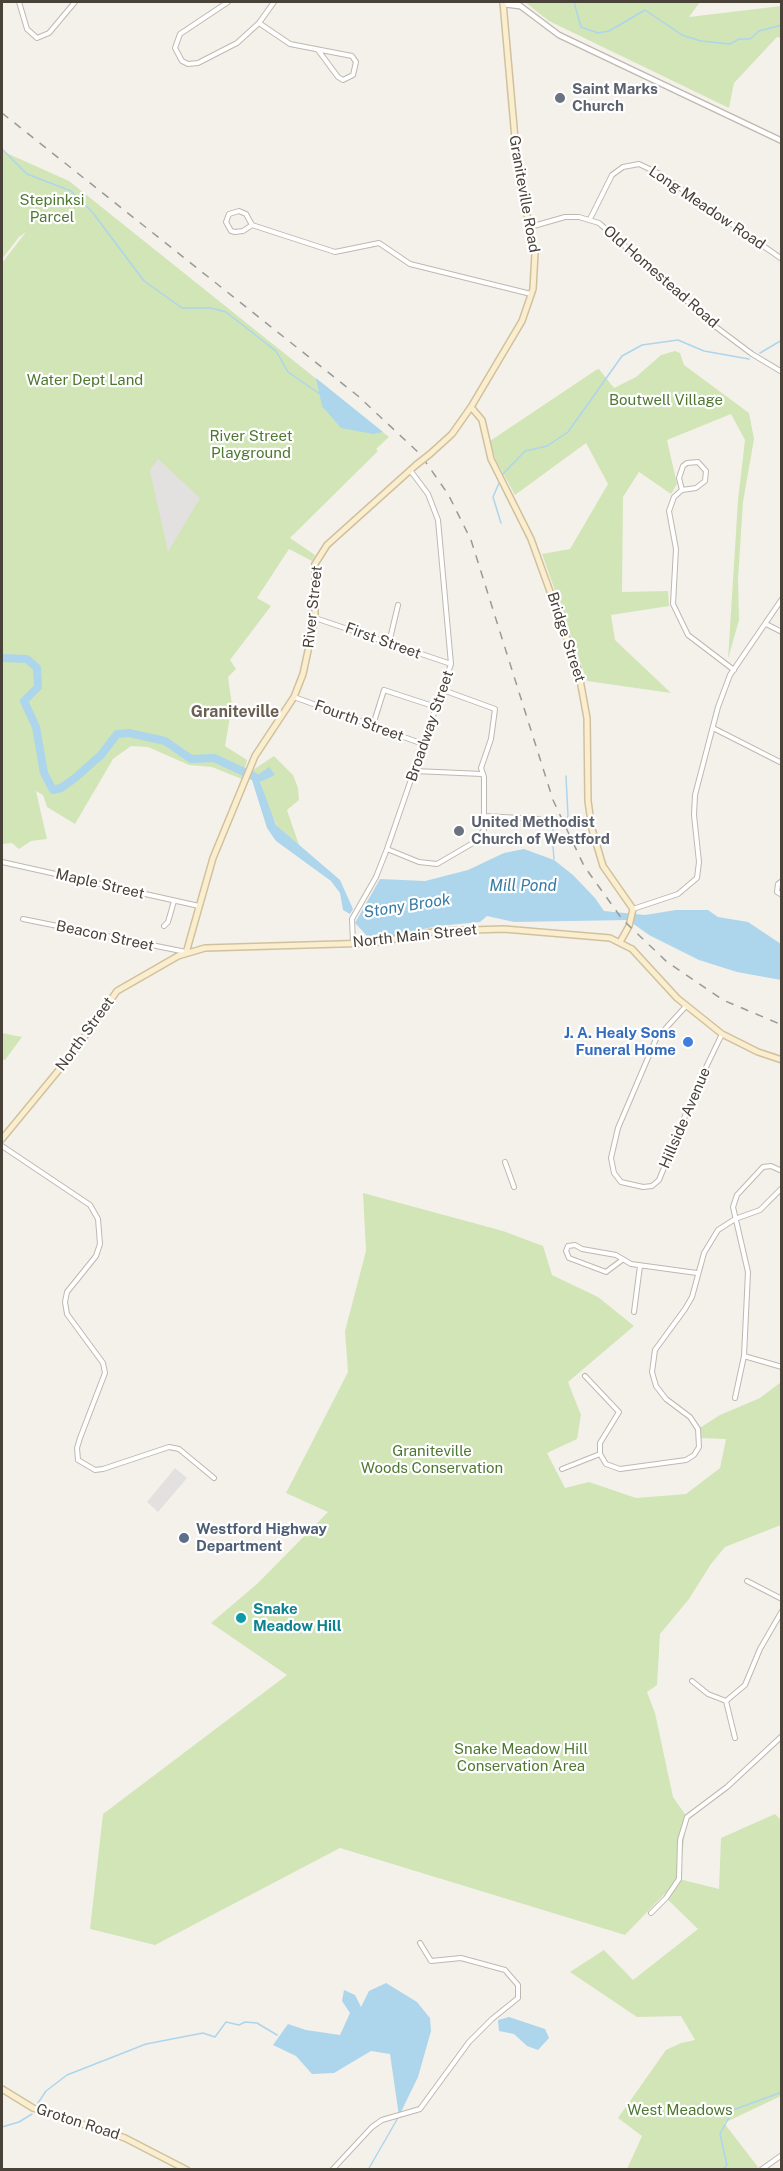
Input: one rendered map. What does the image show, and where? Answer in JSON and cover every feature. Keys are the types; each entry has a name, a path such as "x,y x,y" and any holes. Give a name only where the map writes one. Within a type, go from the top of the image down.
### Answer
{"main road":[{"name":"Graniteville Road","path":"471,407 522,321 532,294 536,262 517,164 503,3"},
{"name":"River Street","path":"186,953 213,858 250,767 261,744 294,698 307,660 315,618 315,564 322,552 452,434 471,407"},
{"name":"Bridge Street","path":"471,407 482,420 491,459 531,539 571,642 586,710 588,801 592,829 603,866 633,911"},
{"path":"620,942 630,924 633,911"},
{"name":"North Main Street","path":"186,953 205,948 393,941 443,931 512,929 589,935 620,942 636,953 686,1006 722,1034 758,1052 782,1060"},
{"name":"North Street","path":"2,1139 72,1054 110,998 129,984 186,953"},
{"name":"Groton Road","path":"2,2089 33,2108 125,2138 187,2169"}],"street":[{"path":"20,2 27,29 37,38 49,33 75,2"},
{"path":"228,2 180,34 175,48 182,61 188,64 198,63 237,43 259,23 274,2"},
{"path":"516,2 559,34 782,141"},
{"path":"503,3 522,7"},
{"path":"259,23 290,44 352,56 356,62 353,75 343,80 338,77 318,50"},
{"name":"Long Meadow Road","path":"590,219 612,175 623,166 639,164 660,174 782,259"},
{"path":"252,225 243,231 235,232 231,231 226,222 229,214 239,211 246,214 252,225 335,252 379,243 410,264 532,294"},
{"name":"Old Homestead Road","path":"530,227 565,217 590,219 604,226 716,327 752,354 782,372"},
{"path":"682,490 679,478 683,466 687,463 698,462 706,471 705,481 696,488 682,490 674,497 669,511 676,549 673,604 688,635 734,670"},
{"name":"Broadway Street","path":"352,943 352,919 376,877 387,849 451,664 438,520 428,494 410,470"},
{"path":"633,911 678,894 697,878 699,862 694,815 696,795 725,687 782,599"},
{"path":"389,643 398,605"},
{"name":"First Street","path":"315,618 451,664"},
{"path":"766,624 782,632"},
{"path":"373,725 384,690 436,707"},
{"path":"387,849 418,862 437,864 479,839 484,830 484,777 481,768 491,739 495,709 443,690"},
{"name":"Fourth Street","path":"294,698 423,744"},
{"path":"713,728 782,763"},
{"path":"415,771 482,774"},
{"path":"484,816 539,819"},
{"name":"Maple Street","path":"2,862 199,906"},
{"path":"782,881 777,888 777,894 782,895"},
{"path":"164,926 168,922 174,901"},
{"name":"Beacon Street","path":"23,919 186,953"},
{"name":"Hillside Avenue","path":"686,1006 657,1039 618,1128 611,1158 615,1173 621,1182 643,1187 652,1186 658,1180 698,1084 722,1034"},
{"path":"2,1146 90,1206 98,1219 100,1244 96,1256 67,1292 64,1302 67,1314 103,1363 105,1373 80,1438 77,1448 78,1460 95,1470 103,1469 169,1446 179,1449 214,1478"},
{"path":"505,1162 514,1186"},
{"path":"735,1398 744,1356 748,1272 742,1239 735,1219 735,1201 745,1184 763,1167 771,1166 782,1171"},
{"path":"585,1376 619,1412 600,1443 600,1454 606,1464 620,1469 686,1460 699,1447 698,1429 690,1417 660,1392 652,1372 655,1350 692,1297 697,1273 711,1239 718,1230 735,1219 760,1210 782,1188"},
{"path":"622,1260 606,1272 569,1258 566,1251 568,1246 575,1245 582,1250 616,1256 640,1266 697,1273"},
{"path":"634,1312 640,1266"},
{"path":"744,1356 782,1367"},
{"path":"562,1469 600,1454"},
{"path":"747,1581 782,1599"},
{"path":"726,1701 745,1684 760,1649 782,1611"},
{"path":"692,1681 708,1694 726,1701"},
{"path":"726,1701 735,1738"},
{"path":"651,1913 666,1898 679,1879 680,1840 687,1817 727,1787 782,1736"},
{"path":"332,2169 352,2145 382,2120 420,2109 469,2042 518,1998 518,1985 505,1970 461,1958 431,1961 420,1943"},
{"path":"761,2169 782,2155"}],"green space":[{"path":"525,2 700,2 689,17 781,6 781,38 777,37 734,83 729,108 549,21"},
{"path":"2,151 69,181 389,437 376,449 378,451 290,538 315,555 312,561 289,549 257,598 271,606 230,660 236,669 228,677 232,705 225,746 247,760 242,779 212,767 189,765 148,747 131,746 113,759 75,824 47,807 43,795 36,791 47,839 31,841 19,849 12,843 2,844 2,263 26,232 19,237 2,259"},
{"name":"Boutwell Village","path":"675,351 680,353 684,365 749,413 754,439 743,502 738,579 739,620 728,659 738,500 745,440 731,414 667,440 677,484 671,494 639,472 623,497 622,592 668,591 669,606 611,615 615,640 671,693 587,681 542,554 570,549 608,484 586,443 515,495 496,460 490,441 596,370 599,369 614,388 636,377 661,355"},
{"path":"274,756 293,775 298,788 299,800 287,810 299,845 277,826 263,794 260,781 262,774 258,775 253,770"},
{"path":"2,1033 22,1037 5,1060 2,1059"},
{"path":"363,1193 503,1231 543,1246 552,1275 598,1297 634,1326 568,1382 581,1415 577,1439 547,1453 565,1488 589,1482 636,1498 686,1494 720,1468 726,1439 699,1438 698,1429 720,1415 760,1398 781,1382 781,1525 725,1547 711,1564 689,1599 660,1634 657,1685 647,1692 655,1713 673,1797 687,1817 679,1879 719,1889 721,1838 775,1814 781,1820 781,2096 724,2123 758,2167 756,2169 627,2169 642,2136 618,2118 666,2050 695,2040 681,2016 637,2017 570,1972 604,1950 633,1980 698,1929 666,1898 675,1883 625,1935 340,1848 155,1945 90,1929 103,1814 287,1675 211,1623 257,1584 328,1512 286,1493 348,1372 345,1331 366,1251"}],"shaded area":[{"path":"158,459 200,498 168,552 150,470"},
{"path":"175,1468 187,1478 158,1512 147,1502"}],"water":[{"path":"316,378 383,432 373,434 341,428 322,406"},
{"path":"269,767 275,775 260,782 276,825 340,880 353,909 350,914 343,910 340,893 331,881 276,841 267,828 251,777 253,770 258,775"},
{"name":"Mill Pond","path":"524,849 554,860 573,875 604,911 645,915 676,910 708,910 718,917 748,922 781,944 781,980 737,972 699,960 649,935 628,920 514,922 487,916 480,922 438,926 380,938 367,936 355,923 380,879 425,881 468,870 504,853"},
{"path":"386,1983 417,2002 430,2018 431,2031 418,2077 399,2116 390,2054 371,2051 334,2073 312,2074 296,2056 273,2045 288,2024 306,2030 340,2035 350,2013 342,2001 344,1990 355,1995 361,2007 369,1991"},
{"path":"509,2017 545,2029 549,2038 538,2050 527,2046 514,2034 499,2031 498,2020"}],"waterway":[{"path":"574,2 581,27 598,33 609,31 645,10 682,35 701,41 730,44 739,39 750,39 759,31 782,25"},
{"path":"2,149 27,174 71,191 93,213 144,281 182,308 211,308 226,312 276,351 288,372 320,394"},
{"path":"502,475 525,451 547,446 568,432 622,356 642,345 678,340 704,351 749,359"},
{"path":"760,353 782,340"},
{"path":"499,483 493,497 501,523"},
{"name":"Stony Brook","path":"2,658 27,659 37,668 38,687 24,701 36,727 44,773 53,790 61,788 75,778 101,755 117,734 129,733 165,741 191,759 214,758 255,777"},
{"path":"564,824 568,816 566,776"},
{"path":"554,859 552,835 553,829 557,827"},
{"path":"38,2103 46,2091 67,2075 146,2044 203,2033 215,2037 226,2022 239,2025 245,2022 257,2023 277,2035"},
{"path":"723,2170 727,2165 720,2134 733,2110 782,2092"},
{"path":"2,2127 19,2122 32,2114"},
{"path":"368,2170 399,2116"}],"railway":[{"path":"2,113 358,396 420,454 448,494 471,540 553,800 584,866 622,919 667,962 723,1000 782,1025"}],"place":[{"name":"Saint Marks Church","path":"560,98"},
{"name":"United Methodist Church of Westford","path":"459,831"},
{"name":"J. A. Healy Sons Funeral Home","path":"688,1042"},
{"name":"Westford Highway Department","path":"184,1538"},
{"name":"Snake Meadow Hill","path":"241,1618"}],"district":[{"name":"Graniteville","path":"235,712"}],"park label":[{"name":"Stepinksi Parcel","path":"52,208"},
{"name":"Water Dept Land","path":"85,380"},
{"name":"River Street Playground","path":"251,444"},
{"name":"Graniteville Woods Conservation","path":"432,1460"},
{"name":"Snake Meadow Hill Conservation Area","path":"521,1758"},
{"name":"West Meadows","path":"680,2110"}]}
